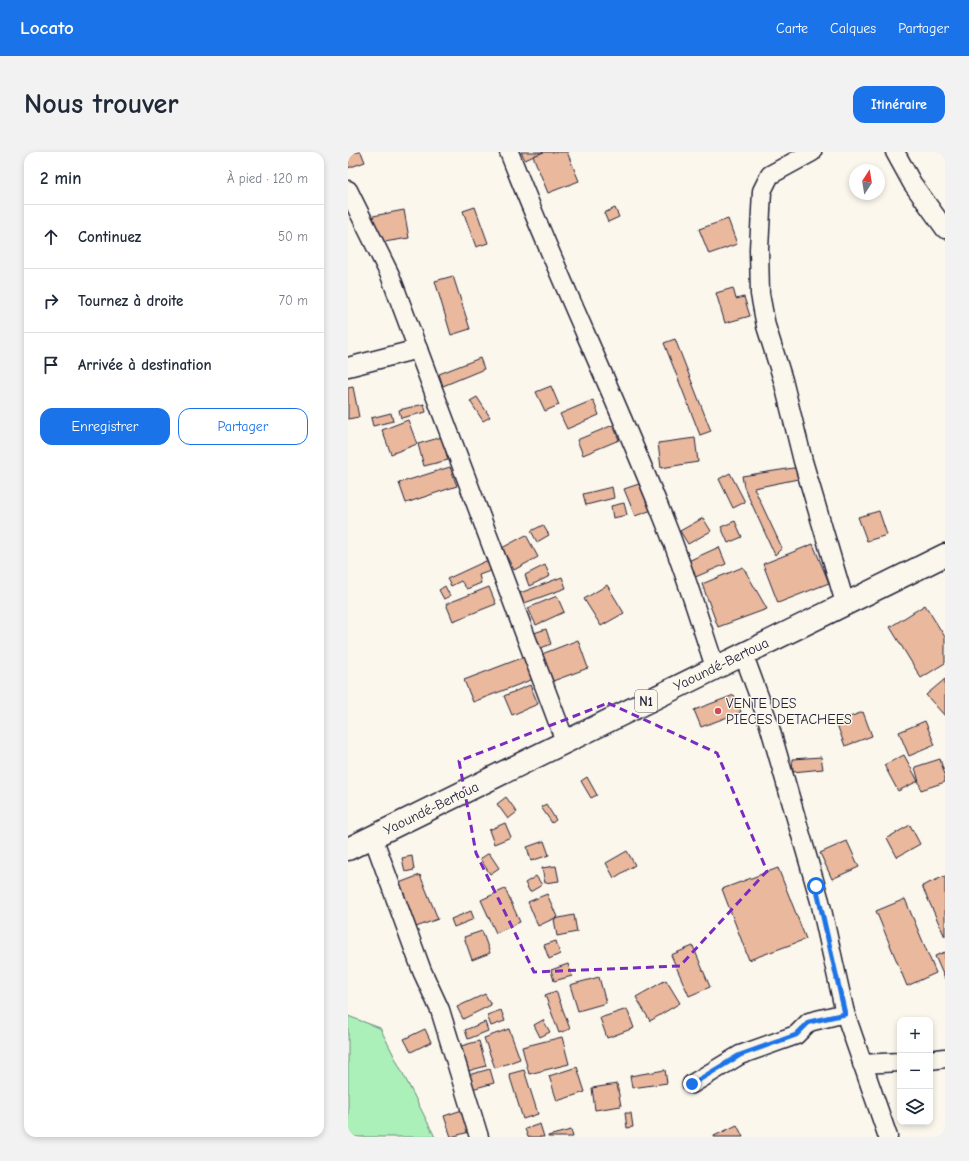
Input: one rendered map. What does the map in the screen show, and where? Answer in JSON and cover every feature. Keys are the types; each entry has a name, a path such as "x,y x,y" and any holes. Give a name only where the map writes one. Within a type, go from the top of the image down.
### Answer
{"highway":[{"name":"Yaoundé-Bertoua","path":"348,849 743,653 945,555"}],"street":[{"path":"509,152 544,242 597,356 669,533 715,667"},
{"path":"812,152 770,175 762,192 759,249 760,294 766,326 783,380 803,461 845,603"},
{"path":"895,152 912,183 945,229"},
{"path":"348,190 390,275 565,741"},
{"path":"348,367 418,349"},
{"path":"743,653 768,721 820,901 845,1014 888,1137"},
{"path":"373,837 422,971 440,1010 479,1137"},
{"path":"692,1084 740,1055 796,1035 809,1022 845,1014"},
{"path":"933,1060 945,1058"},
{"path":"862,1064 897,1062"}],"highlighted area":[{"path":"608,703 717,753 767,871 680,966 534,972 476,853 459,761"}],"green space":[{"path":"348,1016 380,1028 435,1137 348,1137"}],"building":[{"path":"348,152 361,152 365,162 348,168"},
{"path":"521,152 543,152 525,160"},
{"path":"544,152 567,152 579,181 548,193 533,156"},
{"path":"475,207 488,243 476,247 463,211"},
{"path":"615,208 619,217 608,222 604,213"},
{"path":"404,210 409,238 378,243 373,216"},
{"path":"728,219 737,244 709,254 699,229"},
{"path":"453,276 470,329 451,335 435,281"},
{"path":"733,288 736,299 744,297 750,316 725,323 716,293"},
{"path":"675,339 711,431 700,435 664,343"},
{"path":"480,358 484,369 443,386 439,374"},
{"path":"551,386 559,405 545,411 536,392"},
{"path":"353,387 359,417 348,419 348,388"},
{"path":"477,397 490,417 483,421 470,401"},
{"path":"593,400 599,415 567,429 560,414"},
{"path":"424,404 426,412 401,418 399,410"},
{"path":"391,413 393,421 373,426 371,418"},
{"path":"408,420 417,444 391,454 382,430"},
{"path":"613,425 619,440 583,455 577,440"},
{"path":"442,437 448,460 424,466 418,444"},
{"path":"695,438 698,462 661,468 658,443"},
{"path":"450,467 457,486 406,503 399,483"},
{"path":"800,467 798,479 754,488 782,548 775,555 744,487 742,476"},
{"path":"730,473 745,502 733,508 719,479"},
{"path":"642,483 652,510 635,516 624,489"},
{"path":"612,487 614,498 586,505 583,494"},
{"path":"624,503 627,515 613,518 611,506"},
{"path":"879,511 887,535 867,541 858,517"},
{"path":"703,518 711,531 688,544 680,531"},
{"path":"735,521 742,537 728,543 721,527"},
{"path":"543,525 549,535 537,542 531,531"},
{"path":"526,535 538,557 514,570 502,548"},
{"path":"813,544 829,583 778,603 763,564"},
{"path":"719,547 726,564 693,578 686,562"},
{"path":"488,560 493,570 479,575 481,583 467,589 461,581 451,586 447,579"},
{"path":"545,565 550,576 529,586 525,575"},
{"path":"743,567 767,609 718,627 702,584"},
{"path":"562,577 566,588 519,605 515,595"},
{"path":"607,585 624,613 601,626 584,599"},
{"path":"445,586 450,596 444,599 439,590"},
{"path":"489,587 496,604 453,621 446,604"},
{"path":"557,596 564,612 536,625 528,608"},
{"path":"925,605 945,637 945,663 921,678 890,627"},
{"path":"546,629 551,644 536,650 531,634"},
{"path":"578,640 588,668 553,681 542,654"},
{"path":"527,656 536,678 473,702 464,680"},
{"path":"945,679 945,716 926,695"},
{"path":"530,685 538,704 512,715 504,696"},
{"name":"VENTE DES PIECES DETACHEES","path":"734,695 741,712 701,727 694,710"},
{"path":"863,712 872,736 845,746 836,722"},
{"path":"925,721 935,745 909,756 899,732"},
{"path":"904,755 918,781 898,791 884,765"},
{"path":"821,757 823,769 793,772 792,759"},
{"path":"940,759 945,775 945,782 921,790 915,767"},
{"path":"587,777 597,795 591,798 581,781"},
{"path":"506,797 517,812 508,819 497,804"},
{"path":"546,804 556,820 552,823 541,807"},
{"path":"505,823 511,837 494,844 489,830"},
{"path":"910,825 920,844 897,857 887,838"},
{"path":"544,841 549,855 531,861 527,847"},
{"path":"847,841 859,867 832,879 820,853"},
{"path":"627,851 635,865 614,878 606,863"},
{"path":"489,853 499,868 490,874 480,859"},
{"path":"412,856 414,870 405,872 402,858"},
{"path":"556,866 559,881 545,883 542,868"},
{"path":"778,868 806,939 749,960 722,889"},
{"path":"420,875 438,919 416,927 399,883"},
{"path":"536,876 542,885 530,892 525,883"},
{"path":"945,876 945,937 922,886"},
{"path":"505,889 520,922 496,933 481,900"},
{"path":"547,894 557,917 538,926 528,902"},
{"path":"905,899 936,973 907,986 876,911"},
{"path":"471,911 474,919 454,927 451,919"},
{"path":"574,915 577,932 557,936 554,919"},
{"path":"482,931 490,953 472,960 464,937"},
{"path":"556,941 560,954 549,959 544,945"},
{"path":"693,946 710,987 689,996 671,955"},
{"path":"945,952 945,979 935,956"},
{"path":"568,964 572,976 554,981 551,970"},
{"path":"599,977 606,1003 578,1011 570,985"},
{"path":"666,980 680,1003 650,1021 636,997"},
{"path":"556,991 570,1029 559,1033 545,995"},
{"path":"485,994 491,1005 463,1019 457,1007"},
{"path":"627,1009 634,1028 607,1038 600,1018"},
{"path":"501,1010 505,1021 491,1026 487,1015"},
{"path":"543,1020 550,1032 540,1037 534,1025"},
{"path":"485,1022 488,1031 468,1039 465,1030"},
{"path":"425,1029 431,1042 411,1052 404,1039"},
{"path":"509,1029 520,1059 495,1068 484,1038"},
{"path":"562,1037 569,1064 529,1074 522,1047"},
{"path":"479,1041 486,1066 468,1071 461,1046"},
{"path":"577,1067 585,1092 557,1101 549,1076"},
{"path":"490,1069 494,1083 472,1089 468,1075"},
{"path":"524,1070 538,1114 523,1119 509,1074"},
{"path":"665,1070 667,1083 632,1088 630,1076"},
{"path":"617,1084 621,1106 595,1110 592,1088"},
{"path":"462,1110 469,1132 451,1137 444,1116"},
{"path":"625,1113 631,1113 633,1127 627,1128"},
{"path":"540,1124 544,1137 528,1137 525,1129"},
{"path":"737,1125 743,1137 714,1137 714,1136"},
{"path":"571,1130 573,1137 548,1137 548,1136"}],"place":[{"name":"VENTE DES PIECES DETACHEES","path":"718,711"}],"route":[{"path":"692,1084 740,1055 796,1035 809,1022 845,1014 816,886"}]}
